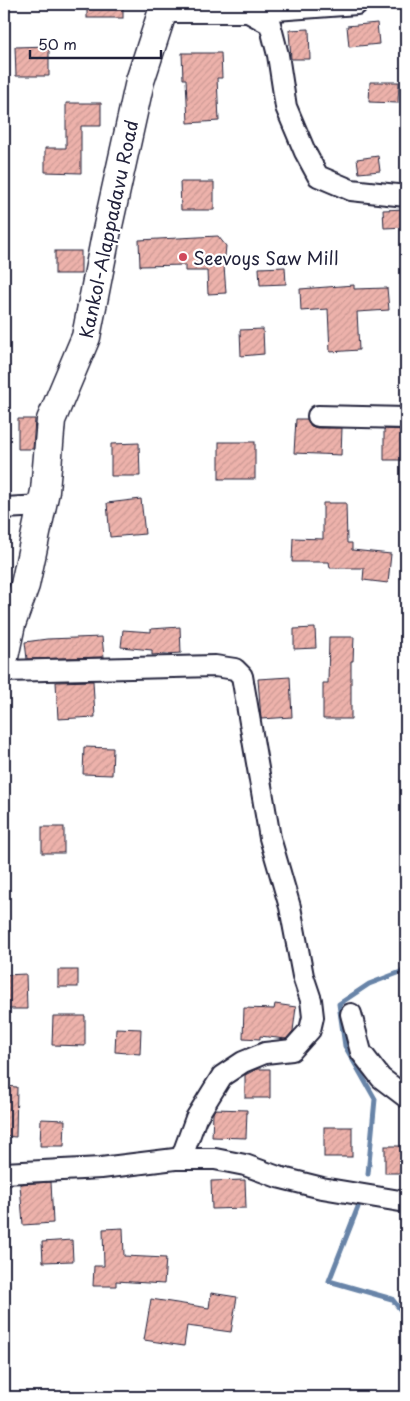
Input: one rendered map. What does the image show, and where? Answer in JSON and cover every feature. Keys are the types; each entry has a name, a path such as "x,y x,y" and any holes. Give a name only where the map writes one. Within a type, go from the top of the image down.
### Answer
{"main road":[{"name":"Kankol-Alappadavu Road","path":"4,657 11,624 25,585 45,491 51,420 86,337 140,81 163,8"}],"street":[{"path":"163,8 248,12 357,4"},
{"path":"248,12 270,24 278,55 286,107 305,152 318,176 351,190 406,196"},
{"path":"318,416 406,418"},
{"path":"4,508 42,506"},
{"path":"4,671 215,666 235,669 242,676 270,838 290,907 303,976 312,1000 313,1017 310,1030 292,1050 265,1053 243,1062 222,1076 196,1118 181,1159"},
{"path":"351,1014 361,1052 381,1078 406,1096"},
{"path":"4,1173 101,1168 181,1159 215,1159 246,1165 322,1188 406,1202"}],"building":[{"path":"87,4 123,4 123,18 87,18"},
{"path":"377,23 379,44 349,47 347,26"},
{"path":"309,29 310,59 291,59 289,30"},
{"path":"49,46 49,76 16,76 15,47"},
{"path":"182,53 221,53 222,78 217,78 219,121 188,123 186,79 183,79"},
{"path":"370,82 399,82 398,103 369,102"},
{"path":"66,103 101,103 101,126 81,126 81,173 45,172 45,148 66,148"},
{"path":"378,156 380,171 359,173 357,159"},
{"path":"180,182 214,182 214,210 181,210"},
{"path":"406,209 406,227 384,228 383,210"},
{"name":"Seevoys Saw Mill","path":"218,236 226,246 224,266 226,293 208,294 207,271 185,271 185,265 140,266 139,240"},
{"path":"55,251 81,251 81,274 55,274"},
{"path":"285,267 286,284 260,285 259,268"},
{"path":"354,285 354,289 387,288 389,310 357,312 359,350 330,352 328,309 301,311 300,289"},
{"path":"263,329 264,354 241,356 240,330"},
{"path":"18,419 35,419 33,449 18,449"},
{"path":"296,419 307,419 311,426 317,428 342,428 341,455 294,453"},
{"path":"384,429 406,430 406,460 384,460"},
{"path":"219,442 255,442 255,479 219,479"},
{"path":"139,443 140,476 111,476 111,444"},
{"path":"141,499 145,534 110,537 107,503"},
{"path":"323,503 346,503 347,543 352,543 352,550 391,554 388,583 363,580 364,568 330,568 329,562 292,562 293,538 323,539"},
{"path":"180,627 181,653 152,655 152,650 121,647 123,630 151,632 151,629"},
{"path":"315,628 316,648 294,649 294,629"},
{"path":"102,637 104,657 27,659 25,642 47,639"},
{"path":"329,637 354,637 353,661 351,661 351,719 323,719 323,683 328,683"},
{"path":"290,677 292,717 261,719 258,679"},
{"path":"93,681 95,717 58,719 56,682"},
{"path":"84,747 113,748 112,775 83,774"},
{"path":"42,827 64,827 64,853 42,853"},
{"path":"58,970 78,970 78,987 58,987"},
{"path":"26,974 27,1009 4,1009 4,975"},
{"path":"275,1004 296,1007 293,1031 286,1039 260,1036 260,1039 243,1038 244,1008 274,1009"},
{"path":"53,1016 85,1016 85,1046 52,1045"},
{"path":"116,1028 141,1029 140,1054 115,1052"},
{"path":"257,1069 270,1069 270,1098 245,1098 245,1075"},
{"path":"4,1086 17,1087 16,1137 4,1136"},
{"path":"215,1109 247,1110 246,1138 212,1137 213,1113"},
{"path":"41,1119 65,1120 64,1146 40,1146"},
{"path":"324,1127 352,1127 352,1157 324,1157"},
{"path":"385,1146 406,1146 406,1173 385,1173"},
{"path":"245,1180 246,1208 212,1209 211,1181"},
{"path":"51,1182 53,1223 23,1225 20,1184"},
{"path":"123,1228 124,1256 166,1258 164,1284 116,1281 116,1286 93,1286 94,1266 104,1266 103,1229"},
{"path":"72,1240 73,1261 43,1262 42,1242"},
{"path":"211,1293 237,1297 231,1332 187,1326 184,1346 144,1340 151,1299 209,1308"}],"waterway":[{"path":"406,815 404,822 406,828"},
{"path":"368,1174 375,1099 345,1046 339,1004 369,984 406,970"},
{"path":"358,1207 329,1281 392,1299 406,1317"}],"place":[{"name":"Seevoys Saw Mill","path":"183,257"}]}
